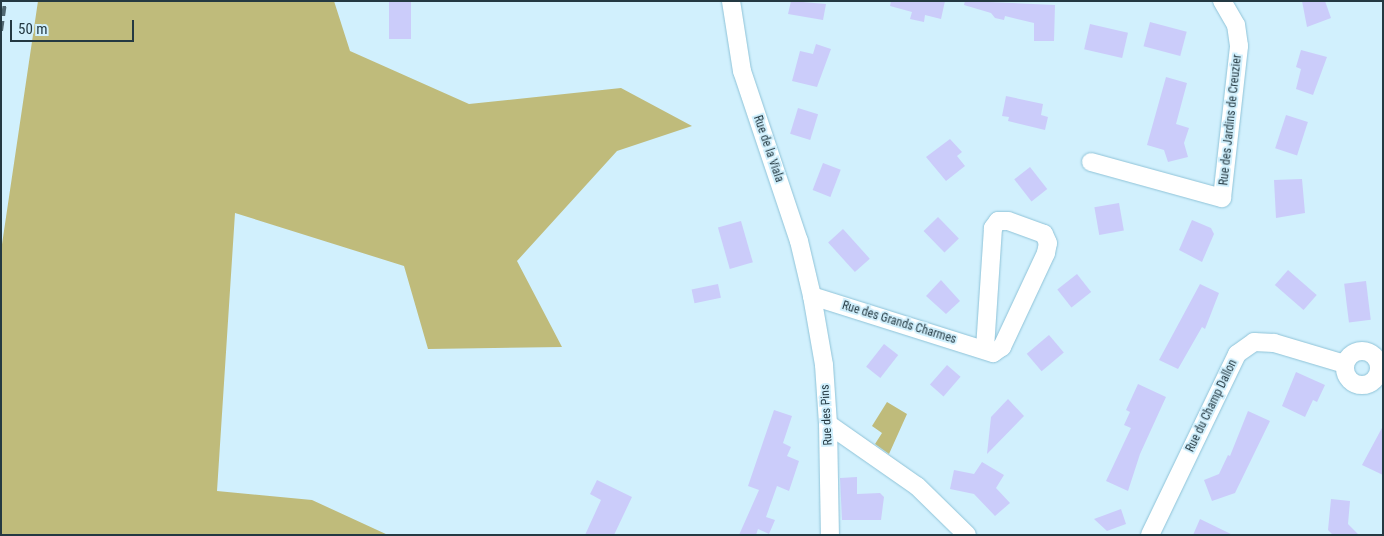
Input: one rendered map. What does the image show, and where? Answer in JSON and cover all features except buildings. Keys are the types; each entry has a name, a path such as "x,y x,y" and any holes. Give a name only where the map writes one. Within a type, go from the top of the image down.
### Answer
{"street":[{"name":"Rue de la Viala","path":"731,1 742,71 799,241 812,296"},
{"name":"Rue des Jardins de Creuzier","path":"1091,162 1222,198 1239,46 1236,25 1222,1"},
{"path":"998,221 1008,221 1044,234 1048,243 1046,253 1002,347 993,353 985,350 993,228 998,221"},
{"name":"Rue des Grands Charmes","path":"812,296 985,350"},
{"name":"Rue des Pins","path":"812,296 824,365 828,424 830,535"},
{"name":"Rue du Champ Dallon","path":"1150,535 1237,354 1254,342 1274,343 1345,364"},
{"path":"828,424 917,486 967,535"}],"shaded area":[{"path":"38,1 334,1 350,51 469,104 621,88 692,126 617,151 517,261 562,347 428,349 404,266 235,213 217,491 312,500 388,535 1,535 1,251"},
{"path":"887,402 907,414 889,454 875,444 882,433 872,426"}],"railway":[{"path":"1,31 5,1"}]}
